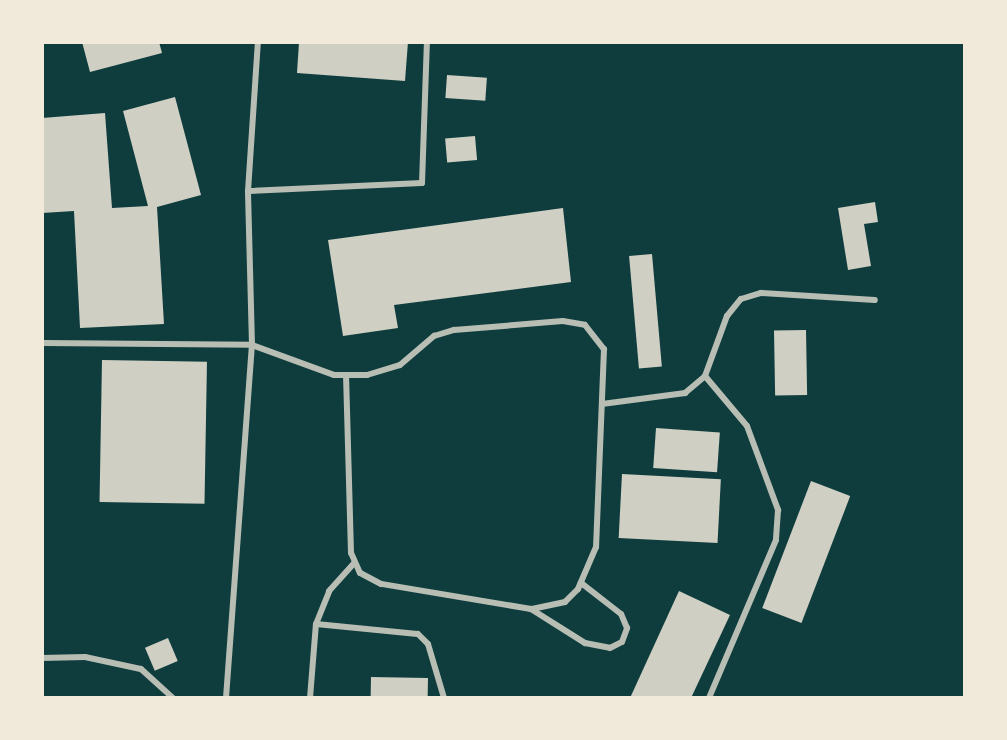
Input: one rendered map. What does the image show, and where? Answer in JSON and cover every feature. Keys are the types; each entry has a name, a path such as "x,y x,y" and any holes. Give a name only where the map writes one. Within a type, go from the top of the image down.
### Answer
{"lane":[{"path":"226,698 252,345 248,191 258,42"},
{"path":"248,191 422,183 427,42"},
{"path":"602,404 685,393 705,376 727,316 741,299 761,293 875,300"},
{"path":"42,343 252,345 346,375 367,375 400,365 434,336 454,330 563,321 585,325 604,349 596,547 581,583 565,602 531,609 369,580 354,563 346,375"},
{"path":"705,376 747,426 778,510 776,540 709,698"},
{"path":"310,698 316,624 329,591 354,563"},
{"path":"531,609 585,643 610,648 622,642 627,628 621,614 581,583"},
{"path":"316,624 418,634 428,644 444,698"},
{"path":"42,658 85,657 141,669 173,698"}],"building":[{"path":"82,42 159,42 162,53 90,72"},
{"path":"299,42 408,42 405,81 297,73"},
{"path":"447,75 487,78 485,101 445,98"},
{"path":"175,97 201,195 157,207 164,324 80,328 74,211 42,213 42,118 105,113 112,208 148,206 123,111"},
{"path":"475,136 477,160 447,163 445,139"},
{"path":"875,202 878,222 864,224 871,266 848,270 838,208"},
{"path":"563,208 571,282 394,305 398,328 343,336 328,240"},
{"path":"652,254 662,367 639,369 629,256"},
{"path":"806,330 807,395 775,396 774,331"},
{"path":"102,360 207,362 205,504 100,502"},
{"path":"656,428 720,432 717,472 653,468"},
{"path":"622,474 721,479 718,543 619,538"},
{"path":"811,481 850,496 801,623 762,608"},
{"path":"679,591 730,615 691,698 630,698"},
{"path":"168,638 178,661 155,671 145,648"},
{"path":"371,677 428,678 428,698 371,698"}]}
